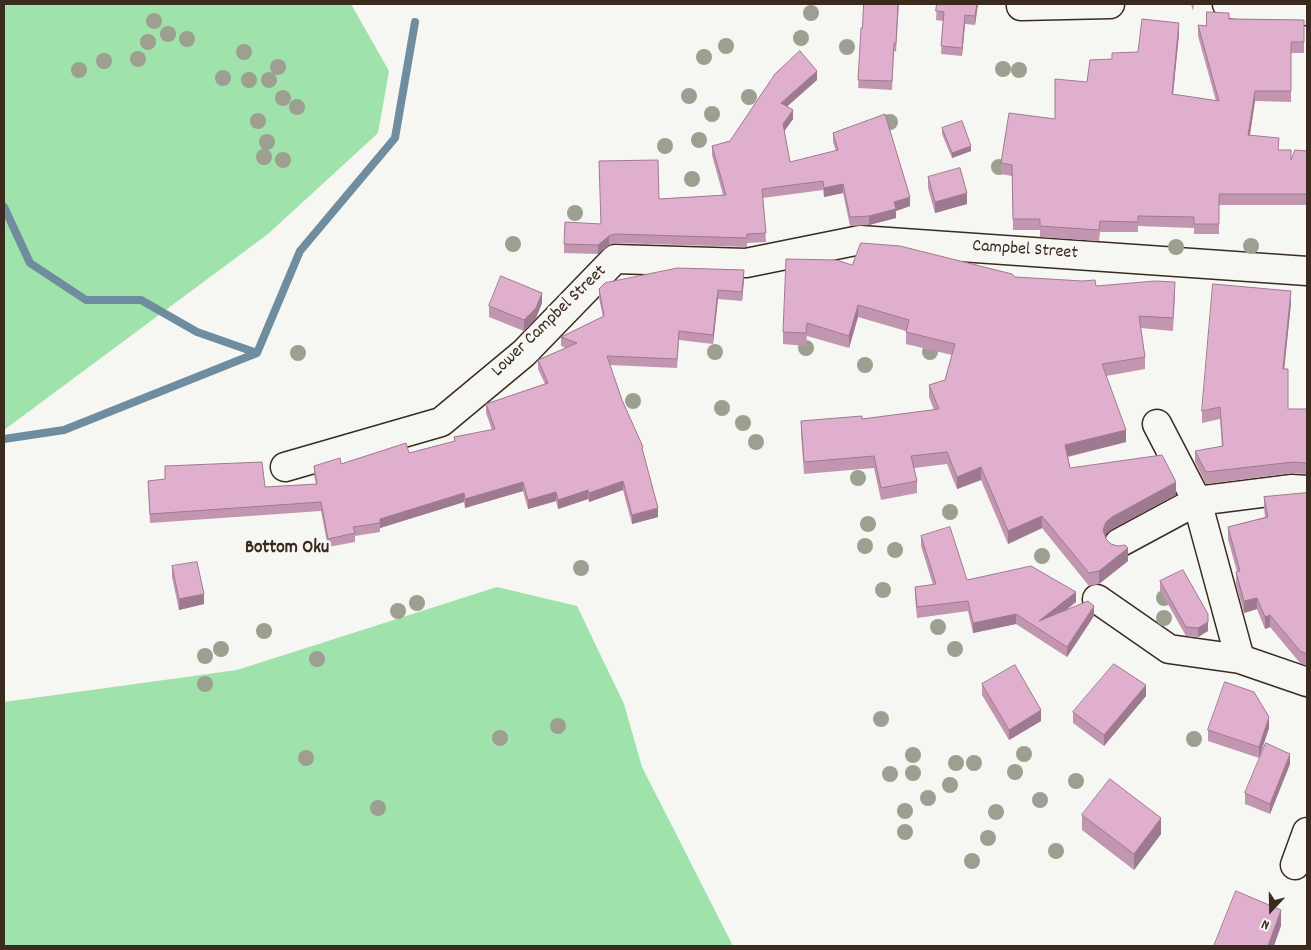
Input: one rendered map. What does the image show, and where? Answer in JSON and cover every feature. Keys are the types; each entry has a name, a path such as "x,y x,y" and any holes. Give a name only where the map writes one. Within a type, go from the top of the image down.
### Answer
{"street":[{"path":"1021,6 1110,4"},
{"path":"1227,4 1307,11"},
{"name":"Campbel Street","path":"746,263 860,240 1307,271"},
{"name":"Lower Campbel Street","path":"285,467 441,422 524,353 615,259 746,263"},
{"path":"1157,424 1197,501 1240,659"},
{"path":"1119,543 1197,501 1292,489 1307,490"},
{"path":"1097,600 1169,649 1240,659 1307,682"},
{"path":"1295,865 1307,832"}],"green space":[{"path":"4,4 351,4 389,71 378,133 268,234 4,430"},
{"path":"497,587 577,606 624,704 642,767 733,946 4,946 4,702 237,670"}],"building":[{"path":"864,4 898,4 892,81 858,80"},
{"path":"937,4 977,4 975,16 965,15 962,48 941,46 944,12 936,11"},
{"path":"1207,12 1229,13 1229,19 1304,20 1304,42 1291,42 1291,91 1255,91 1248,135 1279,138 1278,150 1291,150 1291,160 1295,150 1307,151 1307,194 1219,194 1219,224 1194,224 1194,217 1138,216 1138,222 1100,221 1099,230 1040,226 1040,219 1013,219 1012,165 1001,163 1009,113 1055,119 1055,79 1087,82 1090,60 1112,59 1112,53 1138,52 1142,19 1179,23 1172,94 1219,101 1198,25 1206,26"},
{"path":"800,51 817,71 781,103 793,110 783,124 790,162 838,150 833,133 885,114 910,197 894,202 896,209 869,216 850,217 843,184 824,188 823,181 762,189 766,233 747,234 747,238 615,234 609,236 598,245 564,244 565,222 601,224 599,161 658,160 659,199 726,195 712,146 730,141 775,74"},
{"path":"962,121 971,146 952,153 942,128"},
{"path":"960,168 967,193 935,202 928,177"},
{"path":"861,243 900,246 1012,274 1015,277 1095,280 1096,286 1155,281 1175,282 1173,318 1139,316 1145,357 1102,364 1126,430 1065,445 1070,468 1162,455 1176,482 1112,517 1106,522 1103,530 1106,539 1111,544 1125,545 1128,548 1099,571 1089,573 1042,516 1008,531 981,467 957,477 947,452 911,456 917,481 881,488 874,456 804,462 801,421 862,416 862,419 939,409 929,385 945,380 955,344 906,332 909,320 858,305 849,336 807,323 806,333 783,332 786,259 836,260 852,265"},
{"path":"678,268 744,270 742,292 718,290 713,335 679,331 677,359 607,356 622,400 643,447 658,508 632,515 623,481 589,493 588,490 558,500 556,492 528,500 523,482 465,499 464,493 380,519 380,523 353,527 355,533 328,539 321,502 150,514 148,481 165,479 165,466 262,462 265,487 317,484 314,466 340,458 341,464 406,443 409,453 455,441 454,437 495,429 486,404 548,383 538,360 577,343 561,337 604,316 599,289 605,283"},
{"path":"501,276 542,293 536,308 524,320 489,306"},
{"path":"1213,284 1291,291 1283,369 1288,369 1288,409 1307,409 1307,463 1293,462 1206,472 1195,451 1223,446 1220,407 1202,411"},
{"path":"1307,493 1307,654 1300,651 1270,615 1265,617 1257,598 1244,601 1236,572 1240,571 1228,527 1268,517 1264,497"},
{"path":"950,527 967,580 1031,566 1076,592 1039,621 1088,601 1094,606 1067,647 1016,614 973,623 968,601 917,607 915,587 936,584 921,536"},
{"path":"197,562 204,594 179,599 172,566"},
{"path":"1183,570 1208,614 1208,622 1198,628 1186,627 1160,581"},
{"path":"1114,664 1146,685 1104,735 1073,712"},
{"path":"1015,665 1041,710 1009,730 982,684"},
{"path":"1225,682 1254,692 1269,717 1259,747 1208,730"},
{"path":"1266,743 1290,754 1270,804 1245,793"},
{"path":"1110,779 1161,818 1134,854 1082,815"},
{"path":"1236,891 1281,910 1268,946 1214,946"}],"waterway":[{"path":"4,439 64,430 257,353 300,251 395,138 415,22"},
{"path":"4,207 30,263 86,300 141,300 197,332 257,353"}],"district":[{"name":"Bottom Oku","path":"287,549"}]}
